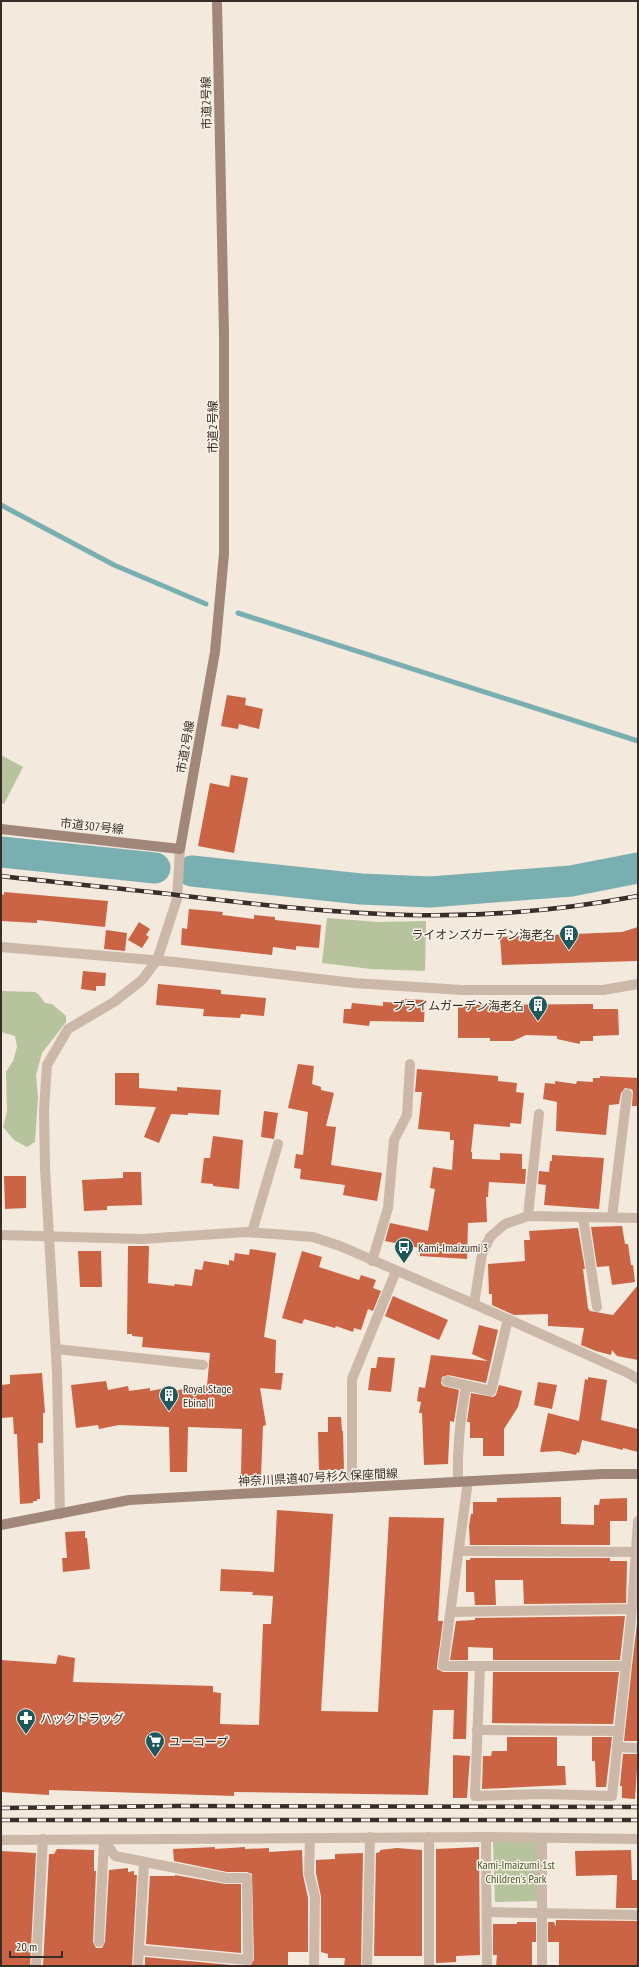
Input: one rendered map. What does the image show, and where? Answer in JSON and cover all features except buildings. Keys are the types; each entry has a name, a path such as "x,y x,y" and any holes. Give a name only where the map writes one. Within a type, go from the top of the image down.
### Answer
{"street":[{"name":"市道2号線","path":"180,849 215,652 221,598 224,546 224,334 217,1"},
{"name":"市道307号線","path":"1,829 180,849"},
{"path":"60,1514 56,1349 45,1168 44,1110 47,1065 68,1029 114,1002 142,980 157,960 177,898 180,849"},
{"path":"1,947 157,960 354,983 462,990 603,990 638,984"},
{"path":"372,1261 388,1208 394,1140 407,1115 410,1064"},
{"path":"612,1217 627,1094"},
{"path":"528,1216 539,1114"},
{"path":"252,1232 278,1144"},
{"path":"474,1304 482,1254 490,1237 505,1224 528,1216 638,1218"},
{"path":"583,1217 597,1307"},
{"path":"1,1235 142,1239 252,1232 313,1237 340,1246 474,1304 628,1373 638,1379"},
{"path":"352,1488 352,1379 396,1271"},
{"path":"447,1381 491,1391 508,1319"},
{"path":"56,1349 203,1365"},
{"path":"458,1482 457,1457 459,1423 466,1386"},
{"name":"神奈川県道407号杉久保座間線","path":"1,1526 129,1500 602,1474 638,1474"},
{"path":"468,1481 443,1666 626,1666"},
{"path":"480,1666 475,1796 543,1794 612,1796 632,1609 638,1521"},
{"path":"459,1551 636,1552"},
{"path":"451,1612 632,1609"},
{"path":"477,1730 619,1731"},
{"path":"617,1747 638,1748"},
{"path":"368,1966 370,1837"},
{"path":"1,1840 370,1837 638,1839"},
{"path":"428,1966 429,1837"},
{"path":"486,1837 487,1966"},
{"path":"310,1838 309,1874 315,1897 314,1966"},
{"path":"542,1838 542,1966"},
{"path":"36,1966 43,1839"},
{"path":"104,1840 115,1856 144,1863 226,1878 247,1878 248,1960 139,1950"},
{"path":"99,1942 104,1840"},
{"path":"138,1966 144,1863"},
{"path":"487,1912 638,1915"}],"green space":[{"path":"1,755 23,767 4,804 1,803"},
{"path":"327,918 378,922 426,921 425,971 371,969 322,963"},
{"path":"1,991 35,992 45,1003 52,1004 66,1016 66,1022 42,1053 36,1075 38,1097 35,1142 27,1147 14,1140 3,1127 7,1112 6,1072 13,1061 17,1047 15,1036 1,1032"},
{"name":"Kami-Imaizumi 1st Children's Park","path":"493,1840 537,1840 538,1901 495,1902"}],"waterway":[{"path":"1,505 114,565 206,604"},
{"path":"238,613 638,741"},
{"path":"1,852 155,868"},
{"path":"192,871 361,889 430,892 571,881 638,868"}],"railway":[{"path":"1,876 292,908 408,915 465,915 523,912 638,896"},
{"path":"1,1808 181,1806 638,1807"},
{"path":"1,1820 638,1820"}],"place":[{"name":"ライオンズガーデン海老名","path":"569,951"},
{"name":"プライムガーデン海老名","path":"538,1022"},
{"name":"Kami-Imaizumi 3","path":"404,1264"},
{"name":"Royal Stage Ebina II","path":"169,1412"},
{"name":"ハックドラッグ","path":"26,1735"},
{"name":"ユーコープ","path":"155,1758"}]}
